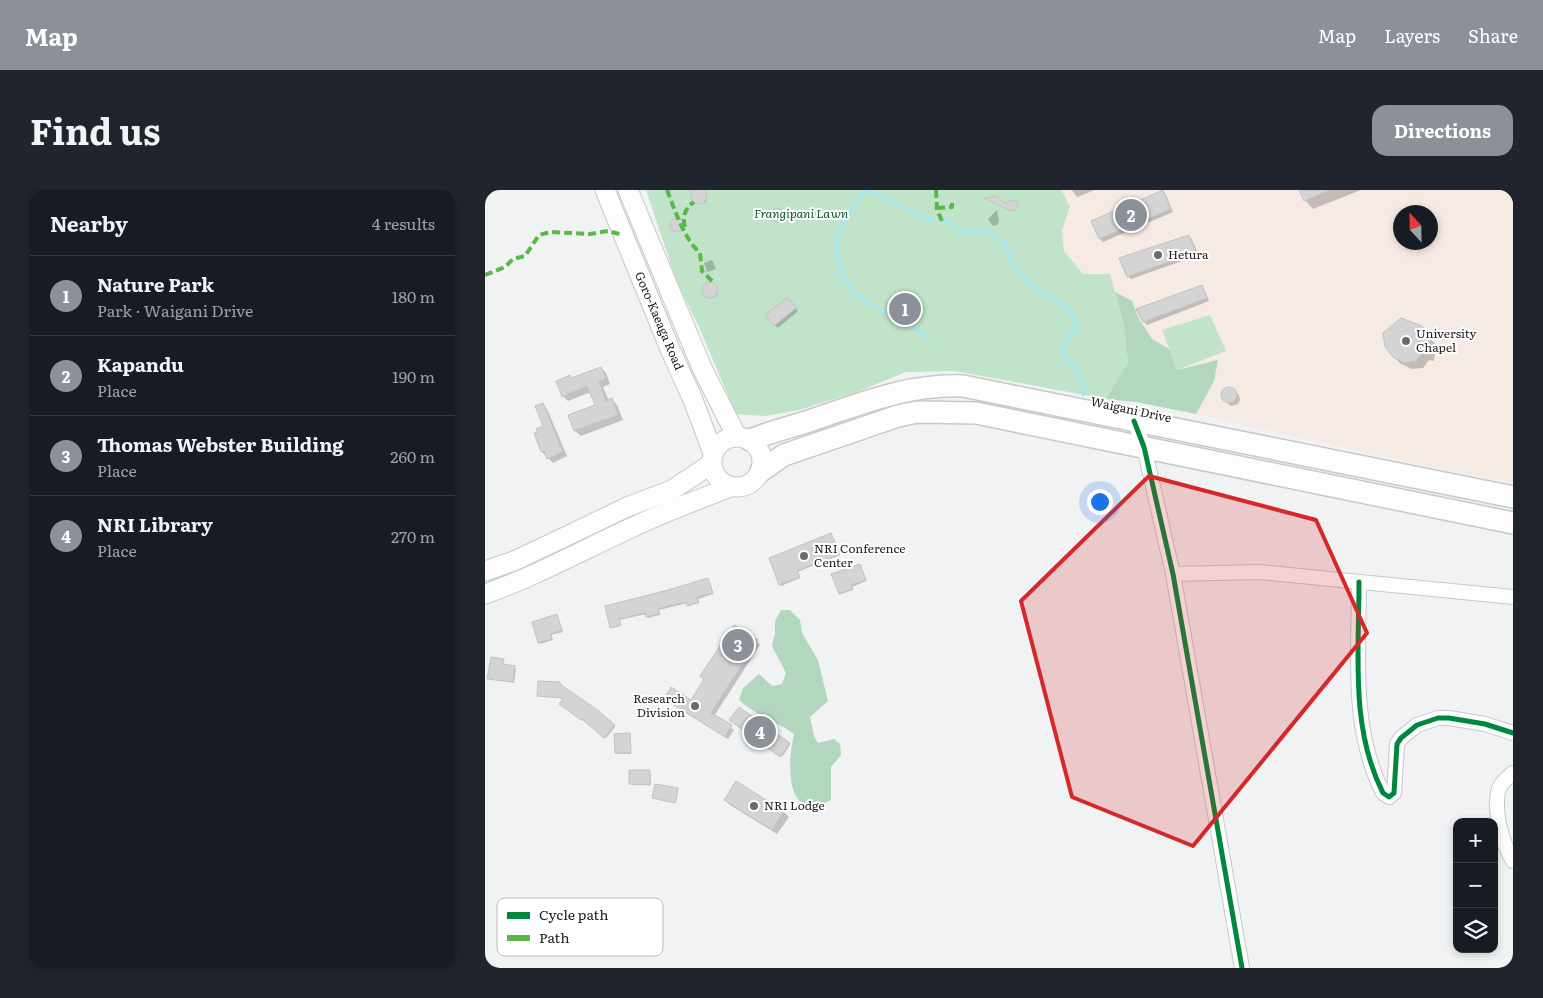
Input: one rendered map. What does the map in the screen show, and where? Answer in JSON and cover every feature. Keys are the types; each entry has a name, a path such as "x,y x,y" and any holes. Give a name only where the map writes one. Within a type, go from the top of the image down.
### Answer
{"highway":[{"name":"Waigani Drive","path":"744,439 789,428 894,393 928,386 963,386 1513,497"},
{"path":"761,471 791,452 897,416 917,412 976,413 1513,523"}],"main road":[{"name":"Goro-Kaeaga Road","path":"605,190 670,349 693,400 712,459"},
{"name":"Goro-Kaeaga Road","path":"628,190 702,368 744,439"},
{"path":"485,572 514,561 627,507 673,490 712,459 723,441 744,439 757,446 761,454 761,471 757,478 746,486 731,487 663,513 517,583 485,594"},
{"path":"712,459 713,472 717,479 731,487"}],"street":[{"path":"1134,422 1143,447 1173,574 1242,968"},
{"path":"1173,574 1259,572 1513,597"},
{"path":"1359,582 1359,706 1361,729 1383,793 1389,797 1394,793 1397,744 1407,732 1426,722 1443,718 1463,719 1513,732"},
{"path":"1513,773 1503,781 1498,791 1500,830 1505,849 1513,861"}],"highlighted area":[{"path":"1149,476 1316,520 1367,633 1193,846 1072,797 1021,601"}],"shaded area":[{"path":"1061,190 1513,190 1513,483 1426,466 1196,414 1136,402 1106,399 1113,387 1124,326 1110,274 1083,274 1064,251 1062,231 1070,206"}],"green space":[{"name":"Frangipani Lawn","path":"646,190 1061,190 1070,206 1062,231 1064,251 1083,274 1110,274 1124,326 1128,362 1106,399 955,371 906,372 857,392 799,410 765,416 736,414 699,327 677,282"},
{"path":"1115,292 1132,301 1138,317 1152,339 1169,349 1177,370 1218,360 1214,381 1196,414 1136,402 1106,399 1128,362 1124,326"},
{"path":"1210,315 1226,351 1177,370 1162,330"},
{"path":"781,610 790,610 800,620 802,633 818,660 828,701 810,717 814,736 818,743 834,739 840,744 841,755 831,767 831,800 814,809 803,804 793,790 790,761 794,734 752,710 739,700 743,688 759,674 772,686 782,684 786,673 772,646 775,621"}],"building":[{"path":"699,188 707,196 699,204 691,196"},
{"path":"1163,190 1171,209 1099,239 1091,221"},
{"path":"1299,190 1330,190 1304,201"},
{"path":"997,196 1005,204 1010,200 1016,201 1018,207 1011,211 984,198"},
{"path":"774,208 780,208 784,215 780,222 774,222 770,218 770,212"},
{"path":"677,218 682,220 684,225 682,230 677,232 672,230 670,225 672,220"},
{"name":"Hetura","path":"1189,235 1196,252 1127,277 1119,258"},
{"path":"710,282 716,284 718,290 716,296 710,298 704,296 702,290 704,284"},
{"path":"1202,285 1207,298 1143,322 1136,309"},
{"path":"788,297 796,308 774,326 765,315"},
{"name":"University Chapel","path":"1401,318 1422,326 1430,337 1428,355 1422,354 1416,361 1404,363 1393,357 1385,347 1383,333"},
{"path":"601,367 606,379 599,381 606,401 612,398 618,415 574,431 568,415 595,405 587,386 562,397 556,381 570,375 571,378"},
{"path":"1226,387 1232,387 1237,392 1235,401 1226,403 1221,398 1221,392"},
{"path":"543,403 563,452 547,459 544,451 541,452 534,433 538,432 536,429 543,426 535,406"},
{"name":"NRI Conference Center","path":"831,533 840,554 797,571 800,577 779,585 769,558"},
{"path":"860,564 866,580 851,585 853,589 839,594 831,574"},
{"path":"708,578 713,593 697,597 699,602 687,606 686,602 658,609 660,614 646,617 645,613 619,619 621,625 610,628 605,606"},
{"path":"557,614 562,630 551,634 552,639 538,643 532,622"},
{"path":"734,625 758,640 711,713 732,725 725,737 664,699 671,687 691,700 704,679 700,676"},
{"path":"491,657 504,659 503,664 515,666 513,682 487,679"},
{"path":"538,681 560,682 560,684 615,725 604,738 582,719 559,704 563,698 537,696"},
{"path":"739,707 790,743 780,757 729,720"},
{"path":"630,733 631,753 615,753 614,734"},
{"path":"629,770 650,770 650,785 629,784"},
{"name":"NRI Lodge","path":"736,781 784,811 772,830 724,800"},
{"path":"655,784 678,788 675,803 652,798"}],"waterway":[{"path":"865,190 837,233 837,254 843,276 854,293 867,303 900,319"},
{"path":"866,190 929,220 934,220"},
{"path":"942,221 948,221 952,227 967,231 992,233 1004,242 1013,266 1026,282 1044,295 1070,309 1076,322 1076,327 1064,342 1063,355 1075,368 1077,377 1085,383 1083,395"},
{"path":"910,324 928,338"}],"marked path":[{"path":"667,190 689,240 700,253 702,271 714,283"},
{"path":"936,190 937,210 942,221"},
{"path":"685,227 685,213 694,202"},
{"path":"937,208 952,207 952,203"},
{"path":"485,275 505,267 513,259 525,256 539,235 550,232 590,234 608,231 623,235"}],"cycle path":[{"path":"1134,421 1144,447 1173,574 1242,968"},
{"path":"1359,582 1358,662 1361,716 1372,768 1383,793 1389,797 1394,793 1397,744 1401,738 1417,725 1438,718 1449,718 1485,724 1513,733"}],"place":[{"name":"Kapandu","path":"1131,215"},
{"name":"Hetura","path":"1158,255"},
{"name":"Nature Park","path":"905,309"},
{"name":"University Chapel","path":"1406,341"},
{"name":"NRI Conference Center","path":"804,556"},
{"name":"Thomas Webster Building","path":"738,645"},
{"name":"Research Division","path":"695,706"},
{"name":"NRI Library","path":"760,732"},
{"name":"NRI Lodge","path":"754,806"}]}
